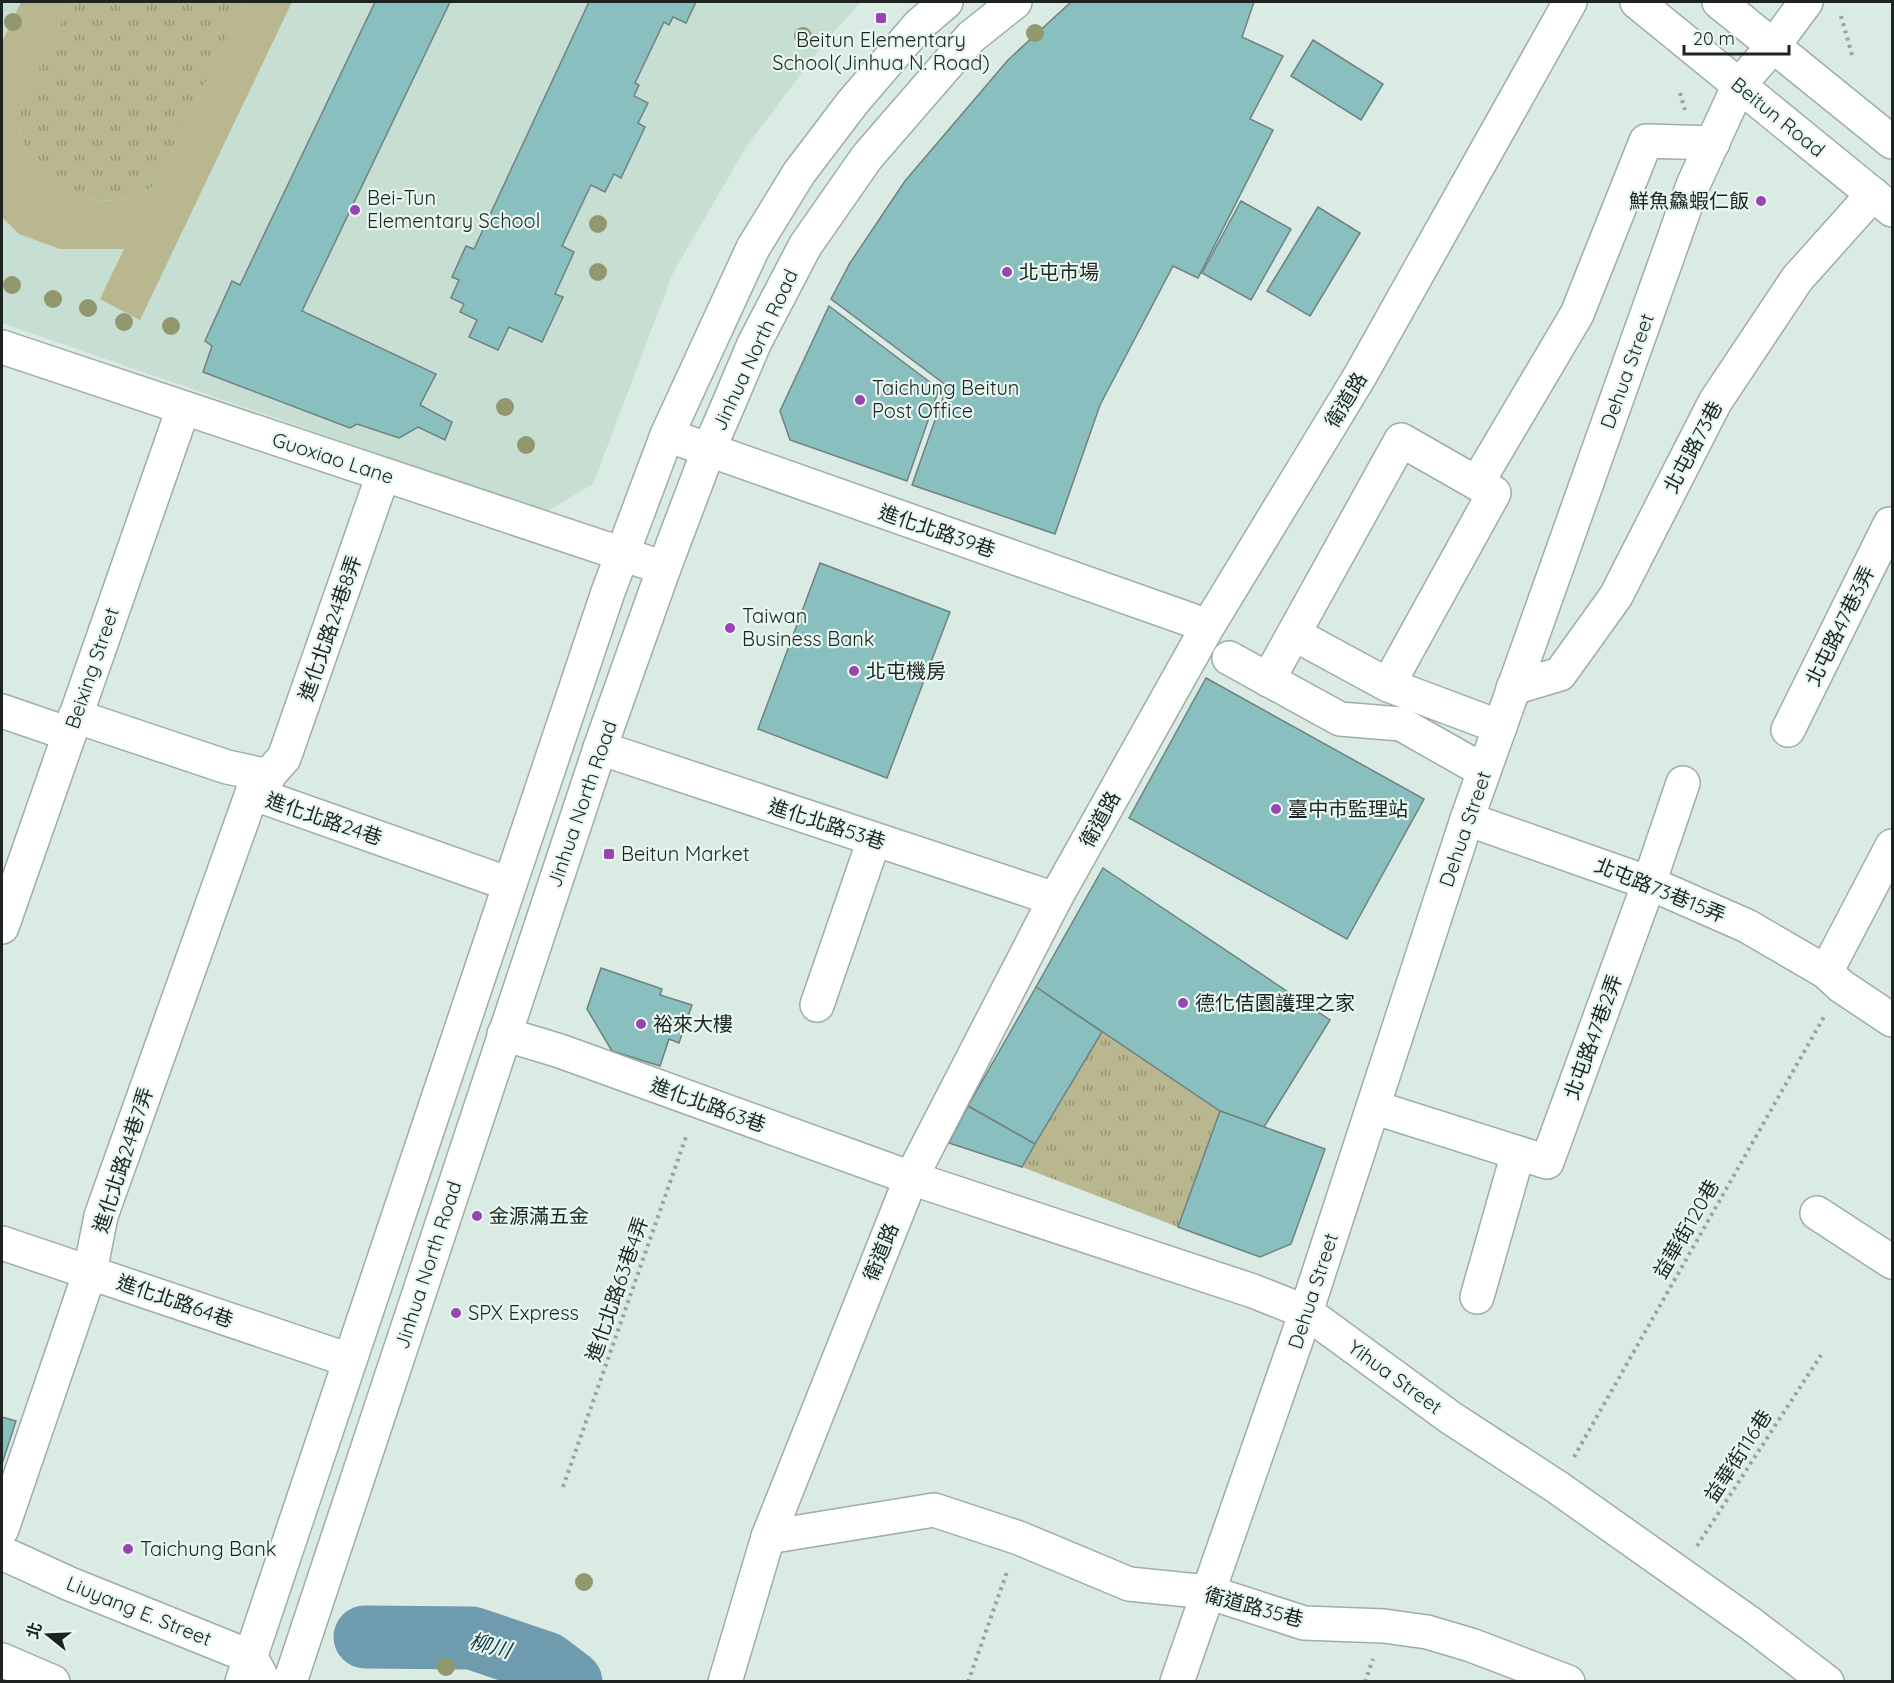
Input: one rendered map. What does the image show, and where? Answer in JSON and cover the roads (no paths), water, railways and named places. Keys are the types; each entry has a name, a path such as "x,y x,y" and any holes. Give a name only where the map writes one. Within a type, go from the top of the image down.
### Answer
{"street":[{"path":"252,1673 349,1360 621,554 667,435 753,248 799,173 853,102 919,25 946,2"},
{"name":"Jinhua North Road","path":"290,1682 600,748 709,449 754,344 805,246 867,157 971,37 1015,2"},
{"name":"衛道路","path":"725,1682 768,1537 911,1178 1055,900 1208,626 1360,376 1570,2"},
{"name":"Beitun Road","path":"1637,2 1883,202"},
{"path":"1719,2 1893,142"},
{"name":"Dehua Street","path":"1177,1682 1306,1312 1467,819 1693,185 1739,85 1774,45 1806,2"},
{"path":"1478,483 1577,314 1646,141 1713,143"},
{"name":"北屯路73巷","path":"1514,688 1560,674 1616,596 1715,402 1797,279 1883,202"},
{"name":"Guoxiao Lane","path":"2,347 664,568"},
{"name":"Beixing Street","path":"2,927 183,409"},
{"name":"進化北路39巷","path":"667,435 1208,626"},
{"path":"1268,680 1401,441 1494,493 1388,685"},
{"name":"進化北路24巷8弄","path":"261,784 284,758 384,475"},
{"name":"北屯路47巷3弄","path":"1788,730 1890,524 1893,525"},
{"path":"1294,634 1388,685 1500,727"},
{"path":"1229,658 1340,719 1401,724 1484,771"},
{"name":"進化北路24巷","path":"2,711 72,725 227,767 261,784 509,884"},
{"name":"進化北路53巷","path":"600,748 1055,900"},
{"path":"1649,883 1683,783"},
{"name":"進化北路24巷7弄","path":"2,1529 90,1272 101,1216 261,784"},
{"name":"北屯路73巷15弄","path":"1467,819 1649,883 1747,926 1833,979 1893,1020"},
{"path":"817,1005 874,840"},
{"path":"1833,979 1893,846"},
{"name":"北屯路47巷2弄","path":"1373,1107 1547,1162 1649,883"},
{"name":"進化北路63巷","path":"504,1034 560,1051 911,1178"},
{"path":"1477,1297 1518,1153"},
{"name":"Yihua Street","path":"911,1178 1253,1291 1306,1312 1451,1418 1557,1487 1750,1623 1827,1682"},
{"path":"1817,1213 1893,1262"},
{"name":"進化北路64巷","path":"2,1243 349,1360"},
{"name":"衛道路35巷","path":"768,1537 934,1510 1019,1538 1129,1584 1208,1592 1304,1623 1384,1626 1427,1632 1471,1645 1568,1682"},
{"name":"Liuyang E. Street","path":"2,1554 70,1584 252,1673"},
{"path":"2,1660 53,1682"}],"waterway":[{"name":"柳川","path":"365,1637 472,1638 546,1663 571,1682"}],"place":[{"name":"Beitun Elementary School(Jinhua N. Road)","path":"881,18"},
{"name":"鮮魚鱻蝦仁飯","path":"1761,201"},
{"name":"Bei-Tun Elementary School","path":"355,210"},
{"name":"北屯市場","path":"1007,272"},
{"name":"Taichung Beitun Post Office","path":"860,400"},
{"name":"Taiwan Business Bank","path":"730,628"},
{"name":"北屯機房","path":"854,671"},
{"name":"臺中市監理站","path":"1276,809"},
{"name":"Beitun Market","path":"609,854"},
{"name":"德化佶園護理之家","path":"1183,1003"},
{"name":"裕來大樓","path":"641,1024"},
{"name":"金源滿五金","path":"477,1216"},
{"name":"SPX Express","path":"456,1313"},
{"name":"Taichung Bank","path":"128,1549"}]}
